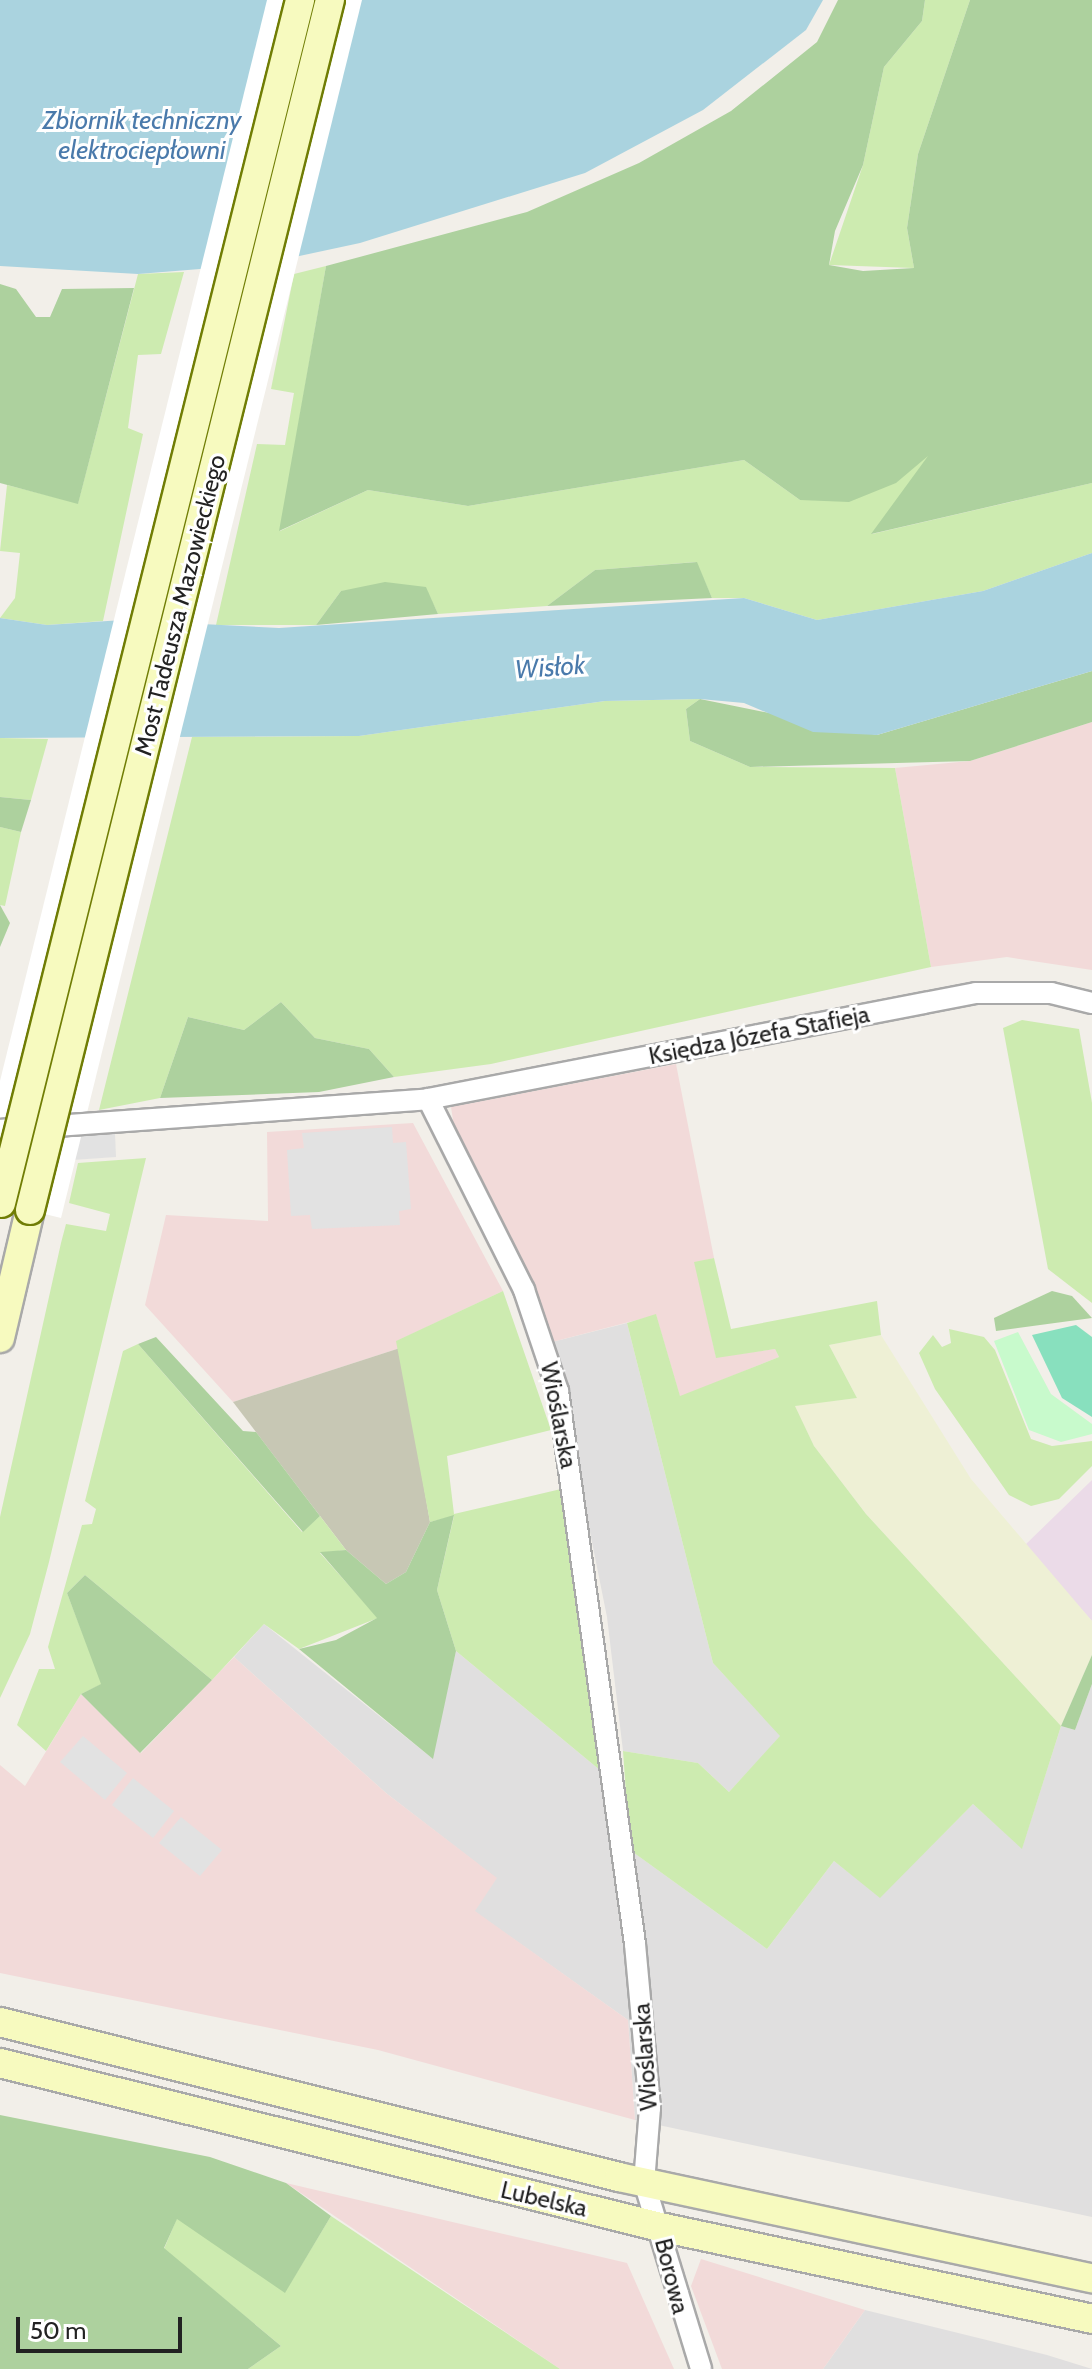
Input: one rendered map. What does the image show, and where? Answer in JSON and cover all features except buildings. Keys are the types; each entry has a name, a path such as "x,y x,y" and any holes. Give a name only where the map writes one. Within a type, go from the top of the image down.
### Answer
{"main road":[{"name":"Most Tadeusza Mazowieckiego","path":"1,1206 300,0"},
{"name":"Most Tadeusza Mazowieckiego","path":"0,1338 330,0"},
{"name":"Lubelska","path":"0,2022 644,2182 1092,2278"},
{"name":"Lubelska","path":"0,2063 660,2227 1092,2319"}],"street":[{"name":"Księdza Józefa Stafieja","path":"428,1099 976,993 1051,993 1092,1003"},
{"path":"0,1130 428,1099"},
{"name":"Wioślarska","path":"428,1099 517,1276 558,1391 635,1944 650,2108 644,2182"},
{"name":"Borowa","path":"644,2182 701,2369"}],"shaded area":[{"path":"1092,722 1092,970 1007,957 931,967 895,768 970,761"},
{"path":"676,1064 714,1258 695,1263 716,1357 775,1349 779,1357 680,1397 656,1315 552,1342 508,1233 456,1140 451,1107"},
{"path":"413,1123 503,1291 397,1341 400,1348 233,1402 145,1305 166,1215 268,1221 267,1132"},
{"path":"392,1127 393,1143 406,1142 411,1209 399,1211 400,1225 312,1229 310,1215 291,1216 287,1150 304,1148 302,1133"},
{"path":"115,1133 116,1157 0,1165 0,1141"},
{"path":"627,1323 713,1663 781,1736 729,1792 698,1763 623,1751 607,1617 552,1342"},
{"path":"881,1335 971,1479 1092,1621 1092,1655 1061,1726 866,1514 814,1446 794,1405 857,1398 829,1345"},
{"path":"400,1348 430,1522 406,1572 386,1584 346,1550 233,1402"},
{"path":"1092,1480 1092,1621 1024,1546"},
{"path":"264,1624 432,1758 456,1651 601,1771 608,1834 767,1949 834,1861 880,1897 973,1804 1022,1848 1061,1726 1075,1730 1092,1684 1092,2217 635,2120 628,2020 474,1911 496,1878 386,1793 234,1657"},
{"path":"234,1657 386,1793 497,1878 475,1911 628,2020 635,2120 378,2050 0,1973 0,1765 25,1786 81,1694 141,1753"},
{"path":"83,1736 127,1773 105,1800 60,1762"},
{"path":"133,1778 174,1811 153,1838 112,1805"},
{"path":"181,1817 222,1850 200,1876 159,1843"},
{"path":"286,2183 627,2263 674,2369 560,2369"},
{"path":"701,2259 865,2310 823,2369 722,2369 691,2286"},
{"path":"865,2310 1047,2355 1092,2369 823,2369"}],"green space":[{"path":"838,0 925,0 922,21 884,67 863,165 835,231 829,265 863,271 914,268 907,228 918,154 970,0 1092,0 1092,483 871,534 928,456 896,483 849,502 800,500 744,460 468,506 368,490 279,531 326,266 527,212 639,163 731,111 817,42"},
{"path":"925,0 970,0 918,154 907,228 914,268 829,265 863,165 884,67 922,21"},
{"path":"326,266 280,531 368,490 468,506 744,460 800,500 932,452 872,534 1092,483 1092,553 983,591 817,620 744,598 712,598 696,562 595,570 547,606 438,614 425,587 341,591 316,625 216,625 257,444 285,445 294,393 271,389 294,274"},
{"path":"184,272 161,354 138,355 128,428 143,434 103,621 47,625 0,618 15,598 20,553 0,551 7,485 78,503 138,274"},
{"path":"0,284 16,289 36,317 50,317 62,289 134,288 78,504 0,483"},
{"path":"697,562 712,598 547,606 595,570"},
{"path":"385,582 426,587 438,614 316,625 341,591"},
{"path":"1092,671 1092,722 970,761 750,767 690,741 686,709 700,699 877,735"},
{"path":"700,699 686,709 690,741 750,767 895,768 931,967 491,1064 394,1077 369,1049 315,1038 281,1002 244,1030 188,1017 160,1098 99,1110 192,737 359,736 605,701"},
{"path":"0,738 48,739 31,800 0,797"},
{"path":"0,797 31,800 21,832 0,827"},
{"path":"0,827 21,832 5,906 0,905"},
{"path":"0,905 10,923 0,947"},
{"path":"281,1002 315,1038 369,1049 394,1077 319,1092 160,1098 188,1017 244,1030"},
{"path":"1022,1020 1079,1029 1092,1103 1092,1303 1048,1269 1003,1028"},
{"path":"146,1158 30,1634 0,1698 0,1517 61,1243 66,1224 106,1231 110,1214 69,1203 78,1163"},
{"path":"714,1258 731,1329 877,1301 881,1335 829,1345 857,1398 795,1406 814,1446 866,1514 1061,1726 1022,1849 973,1804 880,1898 834,1861 767,1949 630,1850 623,1751 698,1763 729,1792 780,1736 713,1663 627,1323 656,1314 680,1396 779,1357 775,1349 716,1358 694,1262"},
{"path":"503,1291 551,1430 447,1456 454,1514 561,1489 601,1771 456,1651 437,1590 454,1516 430,1522 396,1341"},
{"path":"1052,1291 1072,1296 1092,1318 996,1331 994,1318"},
{"path":"1076,1325 1092,1337 1092,1417 1062,1398 1032,1335"},
{"path":"949,1329 984,1337 995,1350 1031,1439 1052,1446 1092,1441 1092,1466 1059,1499 1031,1506 1009,1495 935,1389 919,1353 933,1335 942,1347 951,1343"},
{"path":"1018,1332 1051,1394 1092,1424 1092,1434 1061,1442 1029,1430 994,1341"},
{"path":"156,1337 243,1431 256,1432 320,1516 303,1532 138,1344"},
{"path":"138,1344 302,1532 320,1516 346,1550 320,1553 378,1618 299,1649 264,1624 212,1680 85,1575 67,1593 102,1684 81,1694 46,1751 17,1725 39,1669 55,1669 48,1647 82,1525 92,1524 96,1509 85,1501 123,1351"},
{"path":"454,1515 437,1590 456,1651 433,1759 299,1649 336,1640 377,1618 320,1552 346,1550 386,1584 406,1572 430,1522"},
{"path":"85,1575 212,1680 140,1753 81,1694 101,1684 67,1593"},
{"path":"1092,1655 1092,1684 1075,1730 1061,1726"},
{"path":"0,2115 210,2157 286,2183 331,2216 285,2293 177,2219 164,2248 281,2346 248,2369 0,2369"},
{"path":"331,2216 560,2369 248,2369 281,2346 164,2249 177,2218 285,2292"}],"water":[{"name":"Zbiornik techniczny elektrociepłowni","path":"0,0 823,0 806,30 703,110 585,173 360,243 262,264 138,274 0,266"},
{"name":"Wisłok","path":"1092,553 1092,671 877,735 813,732 744,703 700,699 605,701 359,736 0,738 0,618 47,625 123,620 279,628 744,598 817,620 983,591"}],"pier":[{"path":"267,0 362,0 61,1218 0,1203 0,1081"}]}
